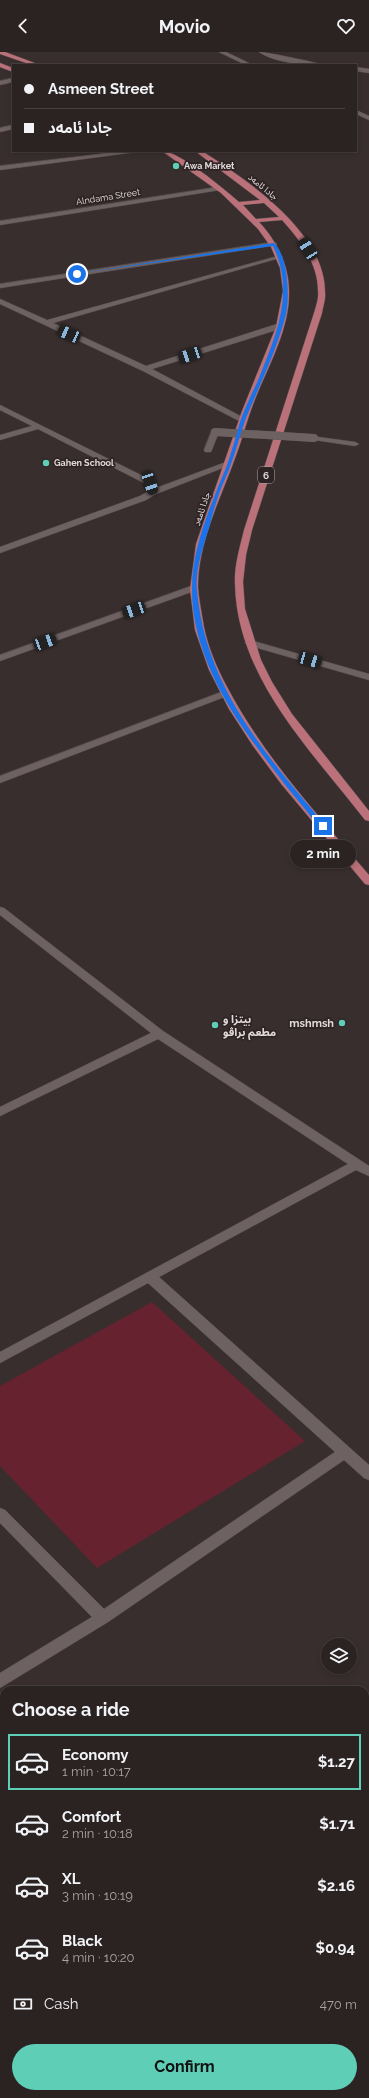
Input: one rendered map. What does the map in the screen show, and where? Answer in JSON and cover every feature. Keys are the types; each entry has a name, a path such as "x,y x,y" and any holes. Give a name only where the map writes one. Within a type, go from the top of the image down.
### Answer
{"main road":[{"path":"0,52 34,64"},
{"path":"0,65 12,70"},
{"name":"جادا ئامەد","path":"166,152 218,189 254,221 274,244 280,257 287,290 280,326 274,345 243,421 229,464 216,494 198,556 194,588 198,619 206,652 224,694 248,731 286,782 369,882"},
{"name":"جادا ئامەد","path":"199,152 265,200 284,218 301,238 314,260 322,291 318,313 248,530 242,555 239,582 241,609 250,643 259,665 281,705 369,818"},
{"path":"236,204 265,200"},
{"path":"254,221 284,218"}],"street":[{"path":"222,52 248,64"},
{"path":"262,52 279,58 314,64"},
{"path":"357,69 369,71"},
{"path":"0,83 12,80"},
{"path":"357,112 369,118"},
{"path":"0,130 12,127"},
{"path":"0,168 133,152"},
{"name":"Alndama Street","path":"0,223 218,189"},
{"path":"0,286 274,244"},
{"path":"231,250 246,251 256,255 251,266"},
{"path":"44,323 280,257"},
{"path":"0,301 44,323 146,369 243,421"},
{"path":"146,369 280,326"},
{"path":"0,407 150,483 152,492"},
{"path":"0,438 37,427"},
{"path":"208,450 215,432 314,438 356,444"},
{"path":"0,550 143,498 152,492 229,464"},
{"path":"0,658 194,588"},
{"path":"250,643 369,677"},
{"path":"0,780 224,694"},
{"path":"0,910 159,1034 369,1172"},
{"path":"0,1112 159,1034"},
{"path":"0,1358 357,1164"},
{"path":"150,1277 369,1474"},
{"path":"0,1681 103,1618 345,1452"},
{"path":"0,1514 103,1618"}],"shaded area":[{"path":"152,1302 305,1441 97,1568 0,1466 0,1386"}],"place":[{"name":"Awa Market","path":"176,166"},
{"name":"Gahen School","path":"46,463"},
{"name":"mshmsh","path":"342,1023"},
{"name":"بيتزا و مطعم براڤو","path":"215,1025"}],"route":[{"path":"77,274 274,244 280,257 284,268 287,290 284,313 274,345 258,382 229,464 216,494 198,556 194,588 198,619 206,652 224,694 248,731 286,782 323,826"}]}
